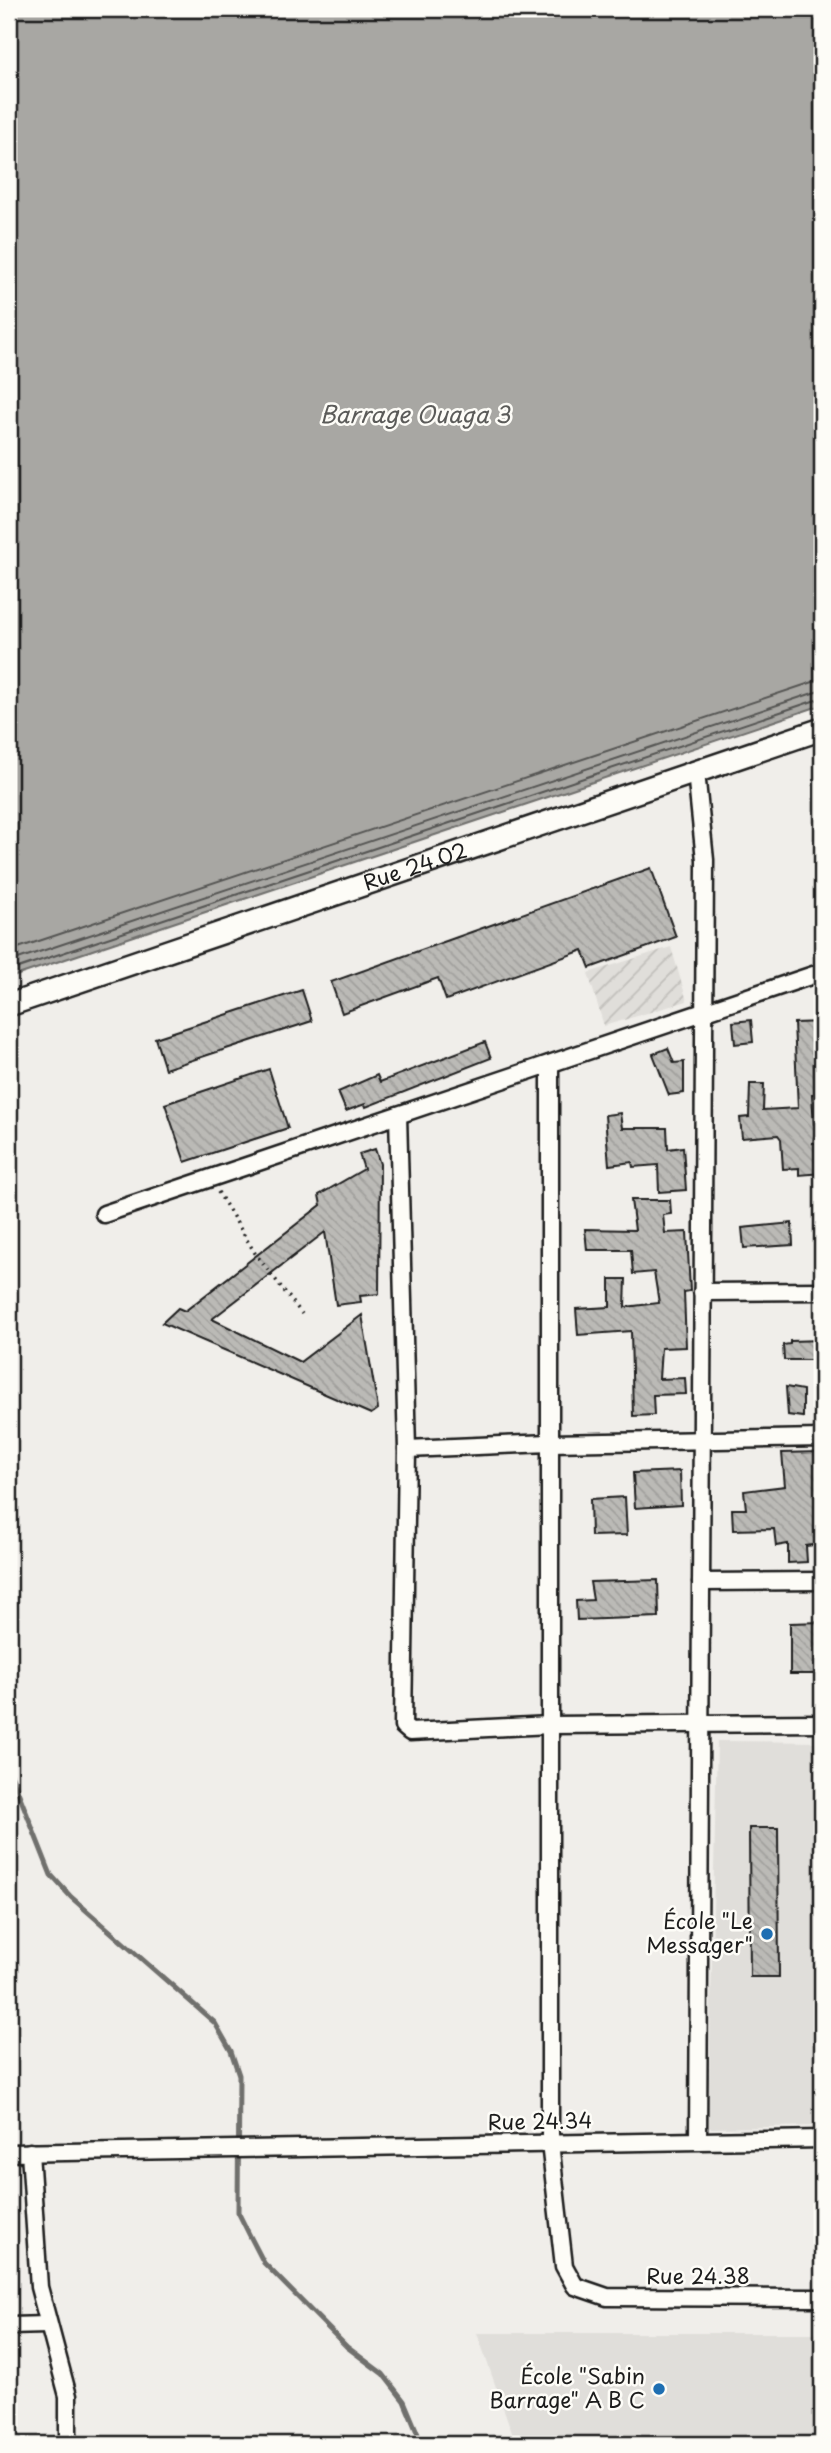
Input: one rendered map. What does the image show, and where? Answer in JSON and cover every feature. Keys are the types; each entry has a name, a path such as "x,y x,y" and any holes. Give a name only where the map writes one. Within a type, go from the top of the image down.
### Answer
{"street":[{"name":"Rue 24.02","path":"9,1005 822,729"},
{"path":"696,772 705,860 698,2140"},
{"path":"104,1214 822,972"},
{"path":"550,1064 550,2143"},
{"path":"398,1115 407,1449 403,1726 410,1732 550,1725 822,1723"},
{"path":"702,1292 822,1291"},
{"path":"407,1449 550,1443 822,1438"},
{"path":"701,1582 822,1581"},
{"name":"Rue 24.34","path":"30,2152 822,2140"},
{"name":"Rue 24.38","path":"550,2143 564,2266 575,2286 607,2297 822,2298"},
{"path":"9,2153 30,2152 37,2265 47,2325 57,2347 68,2396 68,2444"},
{"path":"9,2326 47,2325"}],"path":[{"path":"211,1178 223,1204 255,1253 302,1314"}],"shaded area":[{"path":"671,947 687,1001 604,1026 588,973"},
{"name":"École \"Le Messager\"","path":"717,1741 822,1742 822,2126 708,2128"},
{"name":"École \"Sabin Barrage\" A B C","path":"477,2333 822,2333 822,2444 516,2444"}],"water":[{"name":"Barrage Ouaga 3","path":"9,9 822,9 822,705 9,978"}],"building":[{"path":"651,868 676,937 590,968 583,950 446,1000 438,978 342,1013 331,982"},
{"path":"302,990 312,1021 165,1069 155,1038"},
{"path":"751,1020 753,1042 735,1044 733,1022"},
{"path":"822,1022 822,1056 814,1057 815,1094 812,1094 814,1124 818,1124 813,1143 822,1142 822,1173 799,1175 799,1168 783,1169 781,1139 778,1135 742,1138 740,1118 749,1117 750,1084 764,1084 763,1110 798,1108 794,1023"},
{"path":"485,1042 491,1058 366,1107 365,1104 346,1111 338,1092 377,1075 380,1082"},
{"path":"668,1048 674,1063 684,1062 684,1093 669,1095 653,1054"},
{"path":"269,1069 288,1128 185,1162 165,1104"},
{"path":"620,1113 622,1128 667,1128 668,1149 683,1147 686,1190 659,1192 658,1165 633,1167 632,1162 609,1165 605,1115"},
{"path":"375,1149 380,1164 379,1294 360,1296 361,1302 336,1305 325,1232 212,1319 300,1362 362,1315 378,1409 371,1414 162,1323 178,1308 185,1311 321,1205 319,1195 364,1169 359,1154"},
{"path":"631,1200 670,1200 671,1214 663,1215 665,1233 687,1232 690,1291 684,1292 686,1347 661,1348 659,1379 685,1378 686,1394 653,1395 654,1415 633,1416 631,1331 578,1335 576,1309 610,1307 610,1279 626,1279 625,1307 659,1303 654,1272 633,1274 631,1250 587,1250 585,1229 635,1230"},
{"path":"792,1223 793,1245 744,1248 742,1228"},
{"path":"822,1340 822,1360 784,1360 783,1345 790,1344 790,1341"},
{"path":"786,1387 803,1390 803,1417 788,1415"},
{"path":"820,1452 822,1544 806,1546 807,1562 788,1563 788,1544 776,1546 774,1529 733,1530 732,1509 746,1509 744,1491 785,1486 782,1453"},
{"path":"680,1471 681,1505 635,1508 633,1473"},
{"path":"625,1497 627,1535 591,1536 590,1499"},
{"path":"658,1580 659,1617 577,1620 576,1601 593,1600 590,1582"},
{"path":"822,1622 822,1674 790,1674 790,1623"},
{"path":"749,1828 778,1828 779,1977 750,1977"}],"waterway":[{"path":"9,1769 51,1875 71,1897 215,2023 231,2051 239,2075 238,2212 264,2263 347,2347 383,2374 404,2401 422,2444"}],"place":[{"name":"École \"Le Messager\"","path":"767,1934"},
{"name":"École \"Sabin Barrage\" A B C","path":"659,2389"}]}
